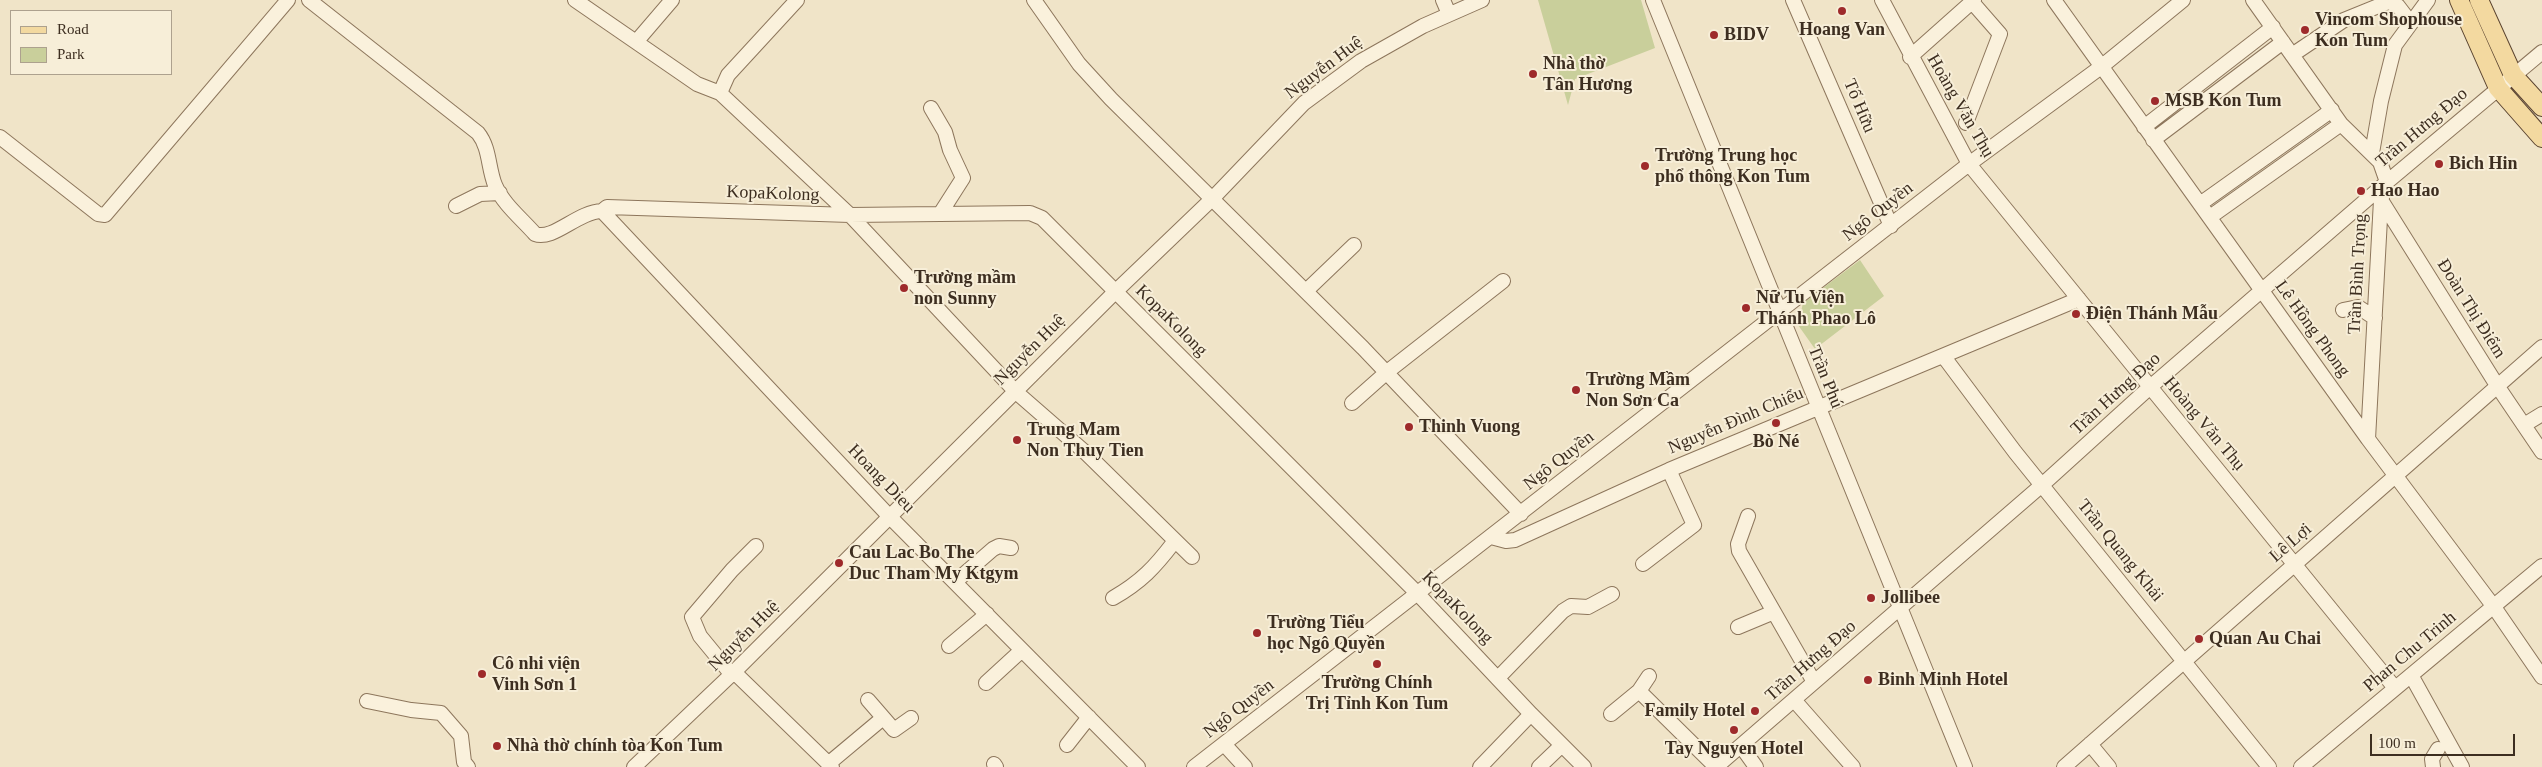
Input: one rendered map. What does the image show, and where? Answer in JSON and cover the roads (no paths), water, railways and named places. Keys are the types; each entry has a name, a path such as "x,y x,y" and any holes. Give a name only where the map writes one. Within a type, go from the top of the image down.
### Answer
{"main road":[{"path":"2459,0 2498,88 2542,138"},
{"path":"2479,0 2513,76 2542,107"}],"street":[{"path":"0,137 98,214 106,215 288,0"},
{"path":"309,0 478,133 483,139 500,193 480,194 456,206"},
{"path":"575,0 697,84 720,93 850,216 1016,392 1086,453 1174,542 1192,557"},
{"path":"636,42 672,0"},
{"path":"720,93 728,75 797,0"},
{"path":"1034,0 1079,64 1111,98 1386,372 1521,514"},
{"path":"1443,0 1449,14"},
{"name":"Nguyễn Huệ","path":"634,767 733,674 1115,292 1212,199 1304,103 1361,61 1423,26 1482,0"},
{"name":"Trần Phú","path":"1653,0 1965,767"},
{"name":"Tố Hữu","path":"1793,0 1891,226"},
{"name":"Hoàng Văn Thụ","path":"1882,0 1910,57 1969,164 2395,688"},
{"name":"Ngô Quyền","path":"1194,767 1969,164 2101,67 2183,0"},
{"path":"2253,0 2341,124 2372,152 2380,162 2386,182 2381,200"},
{"path":"2372,152 2381,101 2395,45 2428,0"},
{"path":"1910,57 1973,1 2000,34 1966,123"},
{"path":"2292,55 2344,20 2391,1 2398,6 2411,23"},
{"name":"Lê Hồng Phong","path":"2058,2 2153,140 2395,476 2494,606 2542,677"},
{"path":"2144,127 2273,27"},
{"path":"2153,140 2283,42"},
{"name":"Trần Hưng Đạo","path":"1716,767 1900,609 2386,182 2542,52"},
{"path":"932,108 945,132 950,150 963,178 940,214"},
{"path":"2200,204 2332,110"},
{"path":"2210,217 2341,124"},
{"name":"KopaKolong","path":"500,193 535,234 542,237 590,212 602,211 606,207 850,216 1030,213 1042,218 1417,593 1531,714 1584,767"},
{"name":"Trần Bình Trọng","path":"2368,439 2381,200"},
{"name":"Đoàn Thị Điểm","path":"2381,200 2498,387 2542,452"},
{"name":"Hoang Dieu","path":"602,211 890,517 1138,767"},
{"path":"1306,291 1354,245"},
{"path":"1352,403 1386,372 1503,281"},
{"name":"Nguyễn Đình Chiểu","path":"1492,536 1506,541 1514,540 1669,470 1818,407 1944,357 2079,298"},
{"path":"2343,310 2358,307 2375,318"},
{"name":"Lê Lợi","path":"2064,767 2542,347"},
{"name":"Trần Quang Khải","path":"1944,357 1973,399 2186,661 2269,767"},
{"path":"2524,425 2542,414"},
{"path":"1643,564 1694,525 1669,470"},
{"path":"1748,516 1738,544 1740,550 1814,682"},
{"path":"1113,598 1137,584 1154,568 1174,542"},
{"path":"756,546 732,570 692,618 700,636 733,674 830,765 883,718"},
{"path":"955,582 993,549 999,546 1011,548"},
{"name":"Phan Chu Trinh","path":"2301,767 2542,566"},
{"path":"1498,678 1563,611 1571,606 1588,607 1612,594"},
{"path":"1738,627 1774,612"},
{"path":"949,646 987,614"},
{"path":"986,683 1022,650"},
{"path":"2411,675 2462,767"},
{"path":"1611,714 1639,691 1648,676"},
{"path":"1639,691 1716,767"},
{"path":"868,700 894,730 911,718"},
{"path":"1794,700 1853,767"},
{"path":"367,701 411,710 441,713 461,736 464,748 464,762 468,767"},
{"path":"1480,767 1531,714"},
{"path":"1067,745 1088,717"},
{"path":"1224,744 1245,767"},
{"path":"2090,744 2109,767"},
{"path":"1539,767 1562,745"},
{"path":"1741,746 1756,767"},
{"path":"2433,767 2432,759 2438,749"}],"place":[{"name":"Hoang Van","path":"1842,11"},
{"name":"Vincom Shophouse Kon Tum","path":"2305,30"},
{"name":"BIDV","path":"1714,35"},
{"name":"Nhà thờ Tân Hương","path":"1533,74"},
{"name":"MSB Kon Tum","path":"2155,101"},
{"name":"Bich Hin","path":"2439,164"},
{"name":"Trường Trung học phổ thông Kon Tum","path":"1645,166"},
{"name":"Hao Hao","path":"2361,191"},
{"name":"Trường mầm non Sunny","path":"904,288"},
{"name":"Nữ Tu Viện Thánh Phao Lô","path":"1746,308"},
{"name":"Điện Thánh Mẫu","path":"2076,314"},
{"name":"Trường Mầm Non Sơn Ca","path":"1576,390"},
{"name":"Bò Né","path":"1776,423"},
{"name":"Thinh Vuong","path":"1409,427"},
{"name":"Trung Mam Non Thuy Tien","path":"1017,440"},
{"name":"Cau Lac Bo The Duc Tham My Ktgym","path":"839,563"},
{"name":"Jollibee","path":"1871,598"},
{"name":"Trường Tiểu học Ngô Quyền","path":"1257,633"},
{"name":"Quan Au Chai","path":"2199,639"},
{"name":"Trường Chính Trị Tỉnh Kon Tum","path":"1377,664"},
{"name":"Cô nhi viện Vinh Sơn 1","path":"482,674"},
{"name":"Binh Minh Hotel","path":"1868,680"},
{"name":"Family Hotel","path":"1755,711"},
{"name":"Tay Nguyen Hotel","path":"1734,730"},
{"name":"Nhà thờ chính tòa Kon Tum","path":"497,746"}]}
